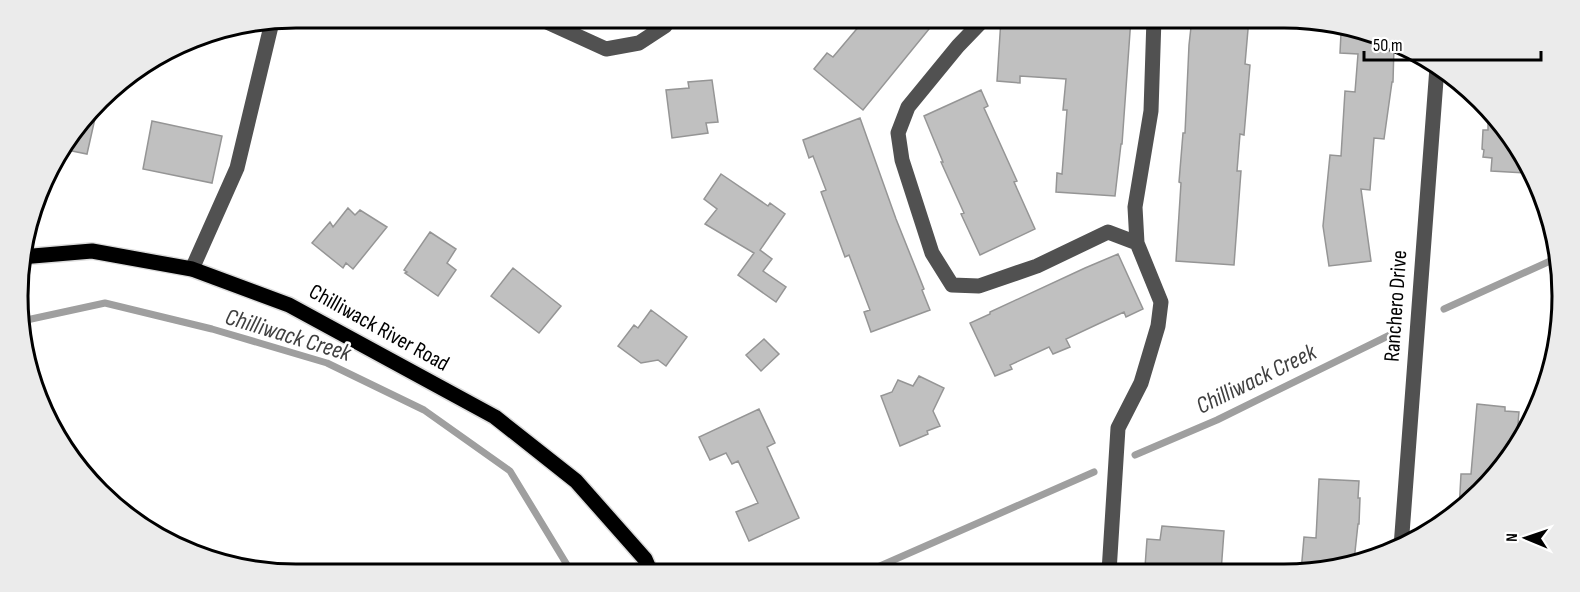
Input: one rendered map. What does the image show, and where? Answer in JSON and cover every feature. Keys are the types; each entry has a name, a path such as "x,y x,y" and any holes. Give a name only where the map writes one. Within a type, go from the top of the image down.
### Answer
{"main road":[{"name":"Chilliwack River Road","path":"32,256 92,251 192,269 289,305 495,417 576,481 647,564"}],"street":[{"path":"560,28 606,49 639,44 662,28"},
{"path":"975,28 908,107 898,133 902,160 932,253 952,285 979,286 1037,266 1108,232 1137,243"},
{"path":"1110,564 1118,428 1141,383 1158,326 1161,302 1137,243 1135,207 1151,111 1154,28"},
{"path":"192,269 237,168 270,30"},
{"name":"Ranchero Drive","path":"1402,536 1436,76"}],"building":[{"path":"858,28 930,28 863,110 814,69 827,53 833,57"},
{"path":"1000,28 1130,28 1122,144 1115,196 1056,192 1057,173 1062,174 1067,110 1063,110 1066,79 1020,76 1020,83 997,81"},
{"path":"1191,28 1248,28 1245,64 1250,65 1244,135 1240,134 1237,171 1241,171 1234,265 1176,261"},
{"path":"1341,35 1394,52 1393,82 1384,139 1374,138 1370,190 1361,189 1371,261 1329,266 1323,226 1330,155 1341,156 1345,91 1355,92 1358,54 1340,53"},
{"path":"712,80 718,122 706,123 708,133 672,138 666,90 689,88 688,82"},
{"path":"981,90 988,106 984,108 1017,181 1014,182 1035,229 980,255 961,214 964,213 941,162 943,162 924,116"},
{"path":"860,118 930,310 871,332 864,312 870,310 849,255 845,257 821,192 826,190 813,156 809,158 803,140"},
{"path":"94,121 87,154 71,151"},
{"path":"152,121 222,136 212,183 143,169"},
{"path":"1488,124 1521,173 1491,171 1492,158 1483,157 1484,150 1482,149 1483,130 1488,130"},
{"path":"721,174 768,206 770,203 785,214 760,250 772,259 763,271 786,287 776,302 738,275 754,253 705,224 717,209 704,199"},
{"path":"348,208 355,215 360,210 387,227 353,269 346,263 343,268 312,243 330,222 333,227"},
{"path":"430,232 456,249 447,263 456,270 438,296 404,270"},
{"path":"1118,254 1143,309 1126,317 1124,312 1066,339 1070,347 1053,354 1049,347 1010,365 1012,369 995,376 970,323"},
{"path":"513,268 561,306 539,333 491,296"},
{"path":"651,310 687,337 666,366 658,360 641,363 618,346 634,325 638,328"},
{"path":"764,339 779,354 761,371 746,355"},
{"path":"919,376 944,388 933,411 940,426 900,446 881,396 892,392 898,380 913,386"},
{"path":"1477,404 1505,407 1505,411 1519,412 1518,427 1506,445 1485,472 1460,497 1461,474 1471,474"},
{"path":"759,409 775,443 767,447 799,518 749,541 736,512 758,503 738,461 732,464 726,453 710,460 699,437"},
{"path":"1319,479 1359,481 1359,524 1355,553 1302,563 1304,537 1316,538"},
{"path":"1162,526 1224,531 1222,564 1145,564 1147,539 1160,540"}],"waterway":[{"name":"Chilliwack Creek","path":"1444,309 1549,261"},
{"name":"Chilliwack Creek","path":"30,319 105,303 212,329 327,363 424,410 510,471 567,564"},
{"name":"Chilliwack Creek","path":"1135,455 1217,420 1392,334"},
{"name":"Chilliwack Creek","path":"884,564 1094,472"}]}
